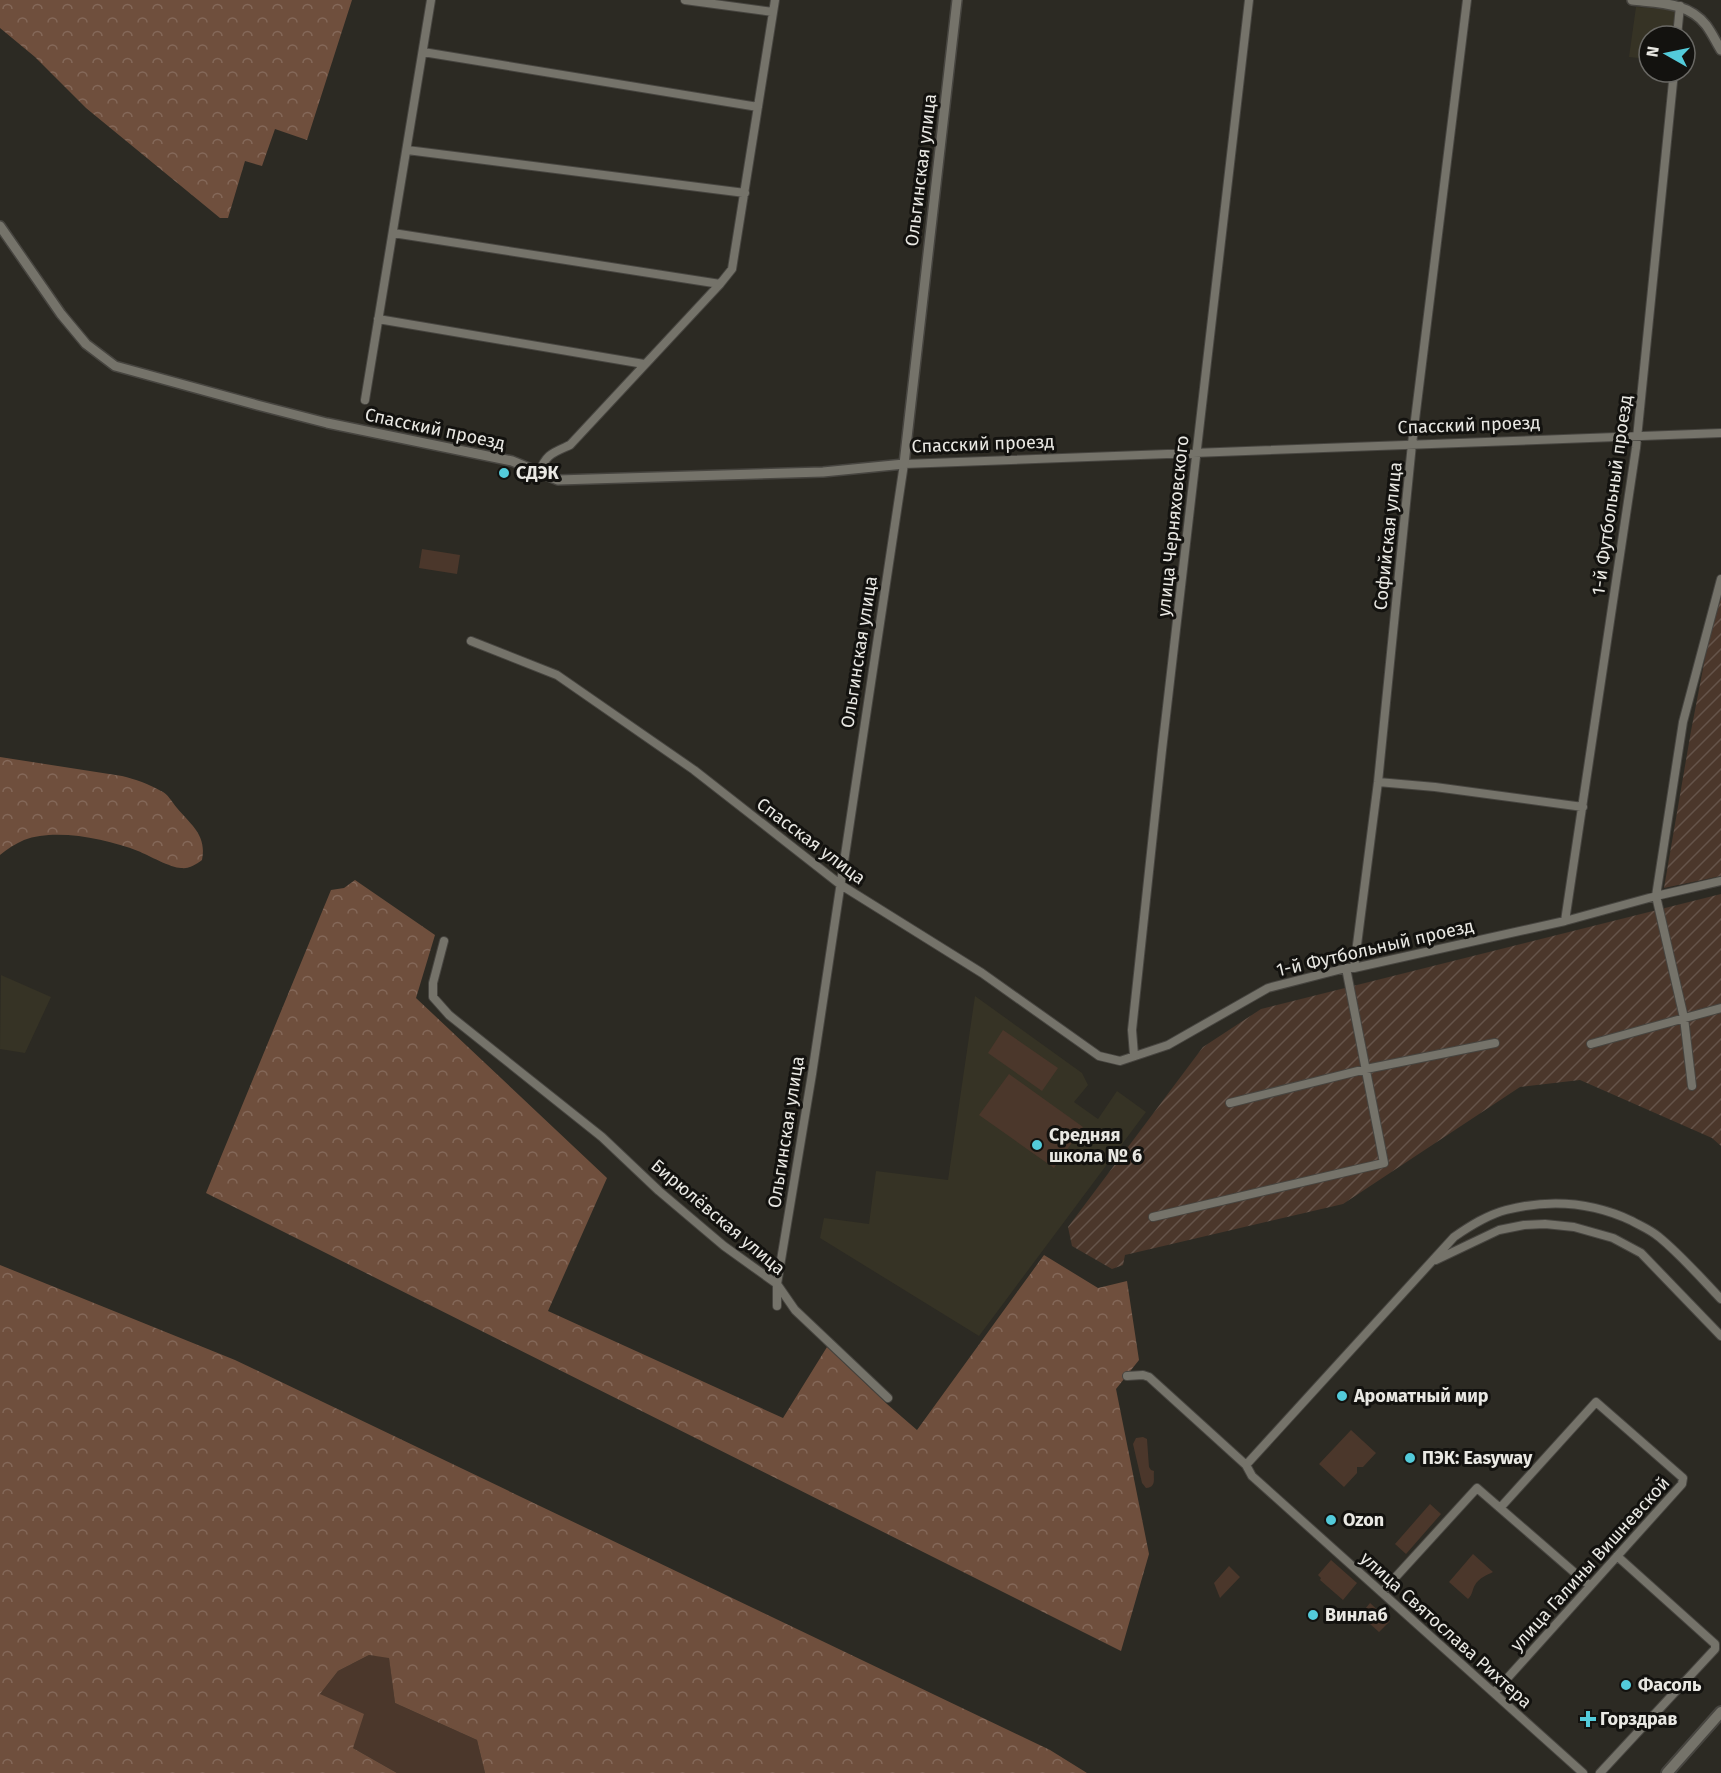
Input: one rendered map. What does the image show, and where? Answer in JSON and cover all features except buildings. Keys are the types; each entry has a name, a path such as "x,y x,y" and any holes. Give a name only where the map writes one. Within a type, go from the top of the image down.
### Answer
{"main road":[{"path":"1667,1773 1721,1712"}],"street":[{"path":"365,400 431,0"},
{"path":"685,0 773,12"},
{"path":"539,473 548,455 570,445 732,269 775,0"},
{"name":"Ольгинская улица","path":"777,1306 777,1284 812,1074 904,464 957,0"},
{"name":"улица Черняховского","path":"1134,1055 1132,1030 1249,0"},
{"name":"Софийская улица","path":"1153,1217 1384,1163 1350,968 1378,782 1412,444 1467,0"},
{"path":"1632,0 1680,6 1694,13 1706,25 1721,50"},
{"path":"1678,24 1680,6"},
{"path":"423,52 758,107"},
{"name":"1-й Футбольный проезд","path":"1565,921 1637,436 1673,84"},
{"path":"407,150 744,193"},
{"name":"Спасский проезд","path":"0,226 61,314 86,344 115,366 327,423 512,461 558,480 823,472 904,464 1721,433"},
{"path":"393,233 720,284"},
{"path":"378,319 644,364"},
{"path":"1692,1086 1684,1018 1656,896 1683,722 1721,579"},
{"name":"Спасская улица","path":"471,641 557,675 694,770 841,885 982,973 1099,1056 1120,1061 1134,1055"},
{"path":"1378,782 1583,807"},
{"name":"1-й Футбольный проезд","path":"1134,1055 1168,1045 1268,988 1565,921 1721,881"},
{"name":"Бирюлёвская улица","path":"444,941 433,983 433,997 449,1015 602,1137 659,1191 724,1246 777,1284 795,1310 888,1398"},
{"path":"1591,1044 1721,1008"},
{"path":"1230,1103 1366,1069 1495,1043"},
{"path":"1246,1465 1454,1237 1481,1219 1505,1210 1536,1204 1563,1204 1593,1206 1620,1215 1647,1228 1659,1237 1721,1299"},
{"path":"1430,1264 1462,1246 1499,1230 1545,1224 1574,1227 1613,1238 1641,1253 1721,1336"},
{"name":"улица Святослава Рихтера","path":"1127,1376 1149,1377 1246,1465 1252,1476 1583,1773"},
{"name":"улица Галины Вишневской","path":"1494,1693 1683,1481 1596,1402 1500,1508"},
{"path":"1382,1592 1477,1488 1590,1587"},
{"path":"1617,1556 1715,1644"},
{"path":"1600,1773 1715,1649 1715,1644 1721,1636"}],"shaded area":[{"path":"1636,7 1677,10 1676,24 1637,24 1637,58 1629,57"},
{"path":"422,549 460,555 457,574 419,568"},
{"path":"1721,575 1721,876 1664,888 1691,731"},
{"path":"1721,894 1721,1146 1712,1138 1580,1080 1520,1087 1343,1204 1125,1255 1123,1265 1112,1269 1072,1246 1068,1227 1203,1047 1261,1009"},
{"path":"1,975 51,997 25,1053 0,1049"},
{"name":"Средняя школа № 6","path":"975,996 1082,1073 1088,1085 1074,1102 1098,1119 1117,1091 1146,1112 979,1336 820,1238 824,1218 869,1224 876,1171 948,1180"},
{"path":"1003,1030 1058,1068 1042,1091 988,1053"},
{"path":"1009,1074 1083,1127 1054,1168 979,1115"},
{"path":"1351,1430 1376,1453 1363,1467 1357,1467 1357,1473 1344,1487 1319,1464"},
{"path":"1136,1438 1147,1439 1149,1467 1154,1471 1153,1484 1146,1488 1142,1483 1133,1444"},
{"path":"1430,1504 1441,1514 1406,1554 1395,1544"},
{"path":"1473,1554 1493,1572 1477,1583 1468,1599 1449,1582"},
{"path":"1331,1560 1357,1583 1343,1600 1320,1580 1318,1575"},
{"path":"1229,1566 1240,1577 1220,1598 1214,1583"},
{"path":"1370,1603 1390,1621 1379,1632 1360,1615"},
{"path":"369,1655 389,1657 395,1703 477,1740 485,1773 397,1773 353,1748 320,1694 338,1671"}],"green space":[{"path":"0,0 352,0 307,140 275,129 262,166 245,161 228,218 220,218 86,108 35,57 0,28"},
{"path":"0,757 122,776 156,788 168,796 197,831 202,844 202,860 189,867 177,867 126,847 97,839 66,835 24,840 0,855"},
{"path":"355,880 435,935 416,998 607,1178 548,1311 783,1418 827,1347 917,1430 1044,1255 1098,1288 1127,1281 1139,1360 1116,1389 1149,1554 1121,1651 206,1193 331,890 344,888"},
{"path":"0,1265 235,1360 1050,1750 1087,1773 485,1773 477,1740 395,1703 389,1658 369,1655 338,1671 320,1694 364,1714 353,1748 397,1773 0,1773"}],"place":[{"name":"СДЭК","path":"504,473"},
{"name":"Средняя школа № 6","path":"1037,1145"},
{"name":"Ароматный мир","path":"1342,1396"},
{"name":"ПЭК: Easyway","path":"1410,1458"},
{"name":"Ozon","path":"1331,1520"},
{"name":"Винлаб","path":"1313,1615"},
{"name":"Фасоль","path":"1626,1685"},
{"name":"Горздрав","path":"1588,1719"}]}
